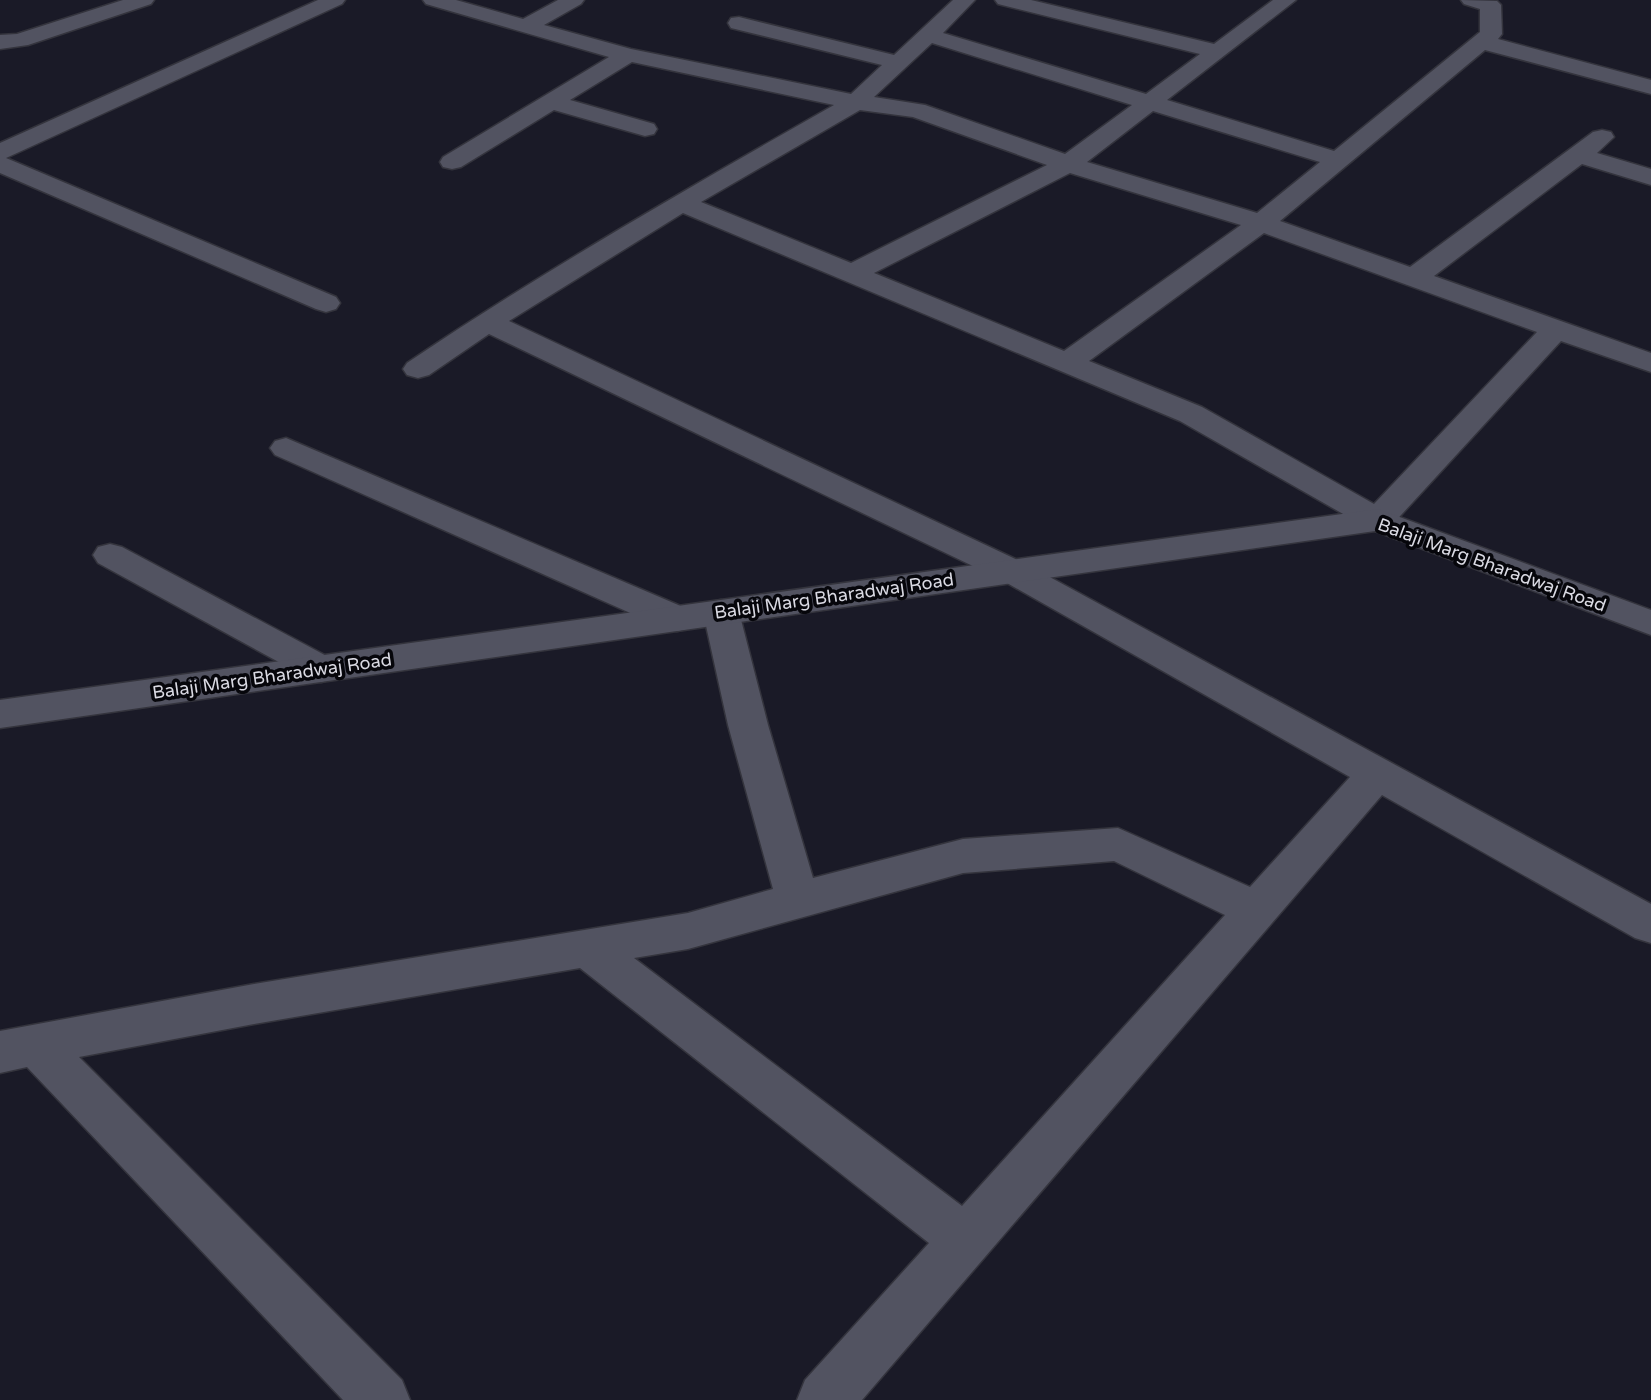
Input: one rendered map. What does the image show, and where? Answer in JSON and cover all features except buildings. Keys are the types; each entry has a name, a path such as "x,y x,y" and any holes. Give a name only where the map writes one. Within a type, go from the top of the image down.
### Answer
{"street":[{"path":"0,42 20,40 144,0"},
{"path":"0,152 335,0"},
{"path":"433,0 628,55 856,102 917,110 1068,164 1261,223 1651,363"},
{"path":"526,26 574,0"},
{"path":"418,369 486,322 856,102 965,0"},
{"path":"1005,0 1217,51"},
{"path":"851,274 1068,164 1286,0"},
{"path":"1067,363 1261,223 1491,34 1490,5 1471,0"},
{"path":"739,23 900,63"},
{"path":"928,35 1338,160"},
{"path":"1482,42 1651,87"},
{"path":"452,162 628,55"},
{"path":"551,102 645,129"},
{"path":"1414,277 1581,156 1602,137"},
{"path":"1581,156 1651,177"},
{"path":"0,164 326,303"},
{"path":"681,204 1191,415 1378,520 1556,329"},
{"path":"486,322 1012,571 1651,925"},
{"path":"286,447 677,618"},
{"name":"Balaji Marg Bharadwaj Road","path":"0,714 1378,520 1651,623"},
{"path":"110,555 321,668"},
{"path":"721,612 747,725 798,899"},
{"path":"825,1400 1377,773"},
{"path":"18,1048 254,1003 688,931 963,856 1118,844 1256,910"},
{"path":"586,947 965,1240"},
{"path":"18,1048 382,1400"}]}
